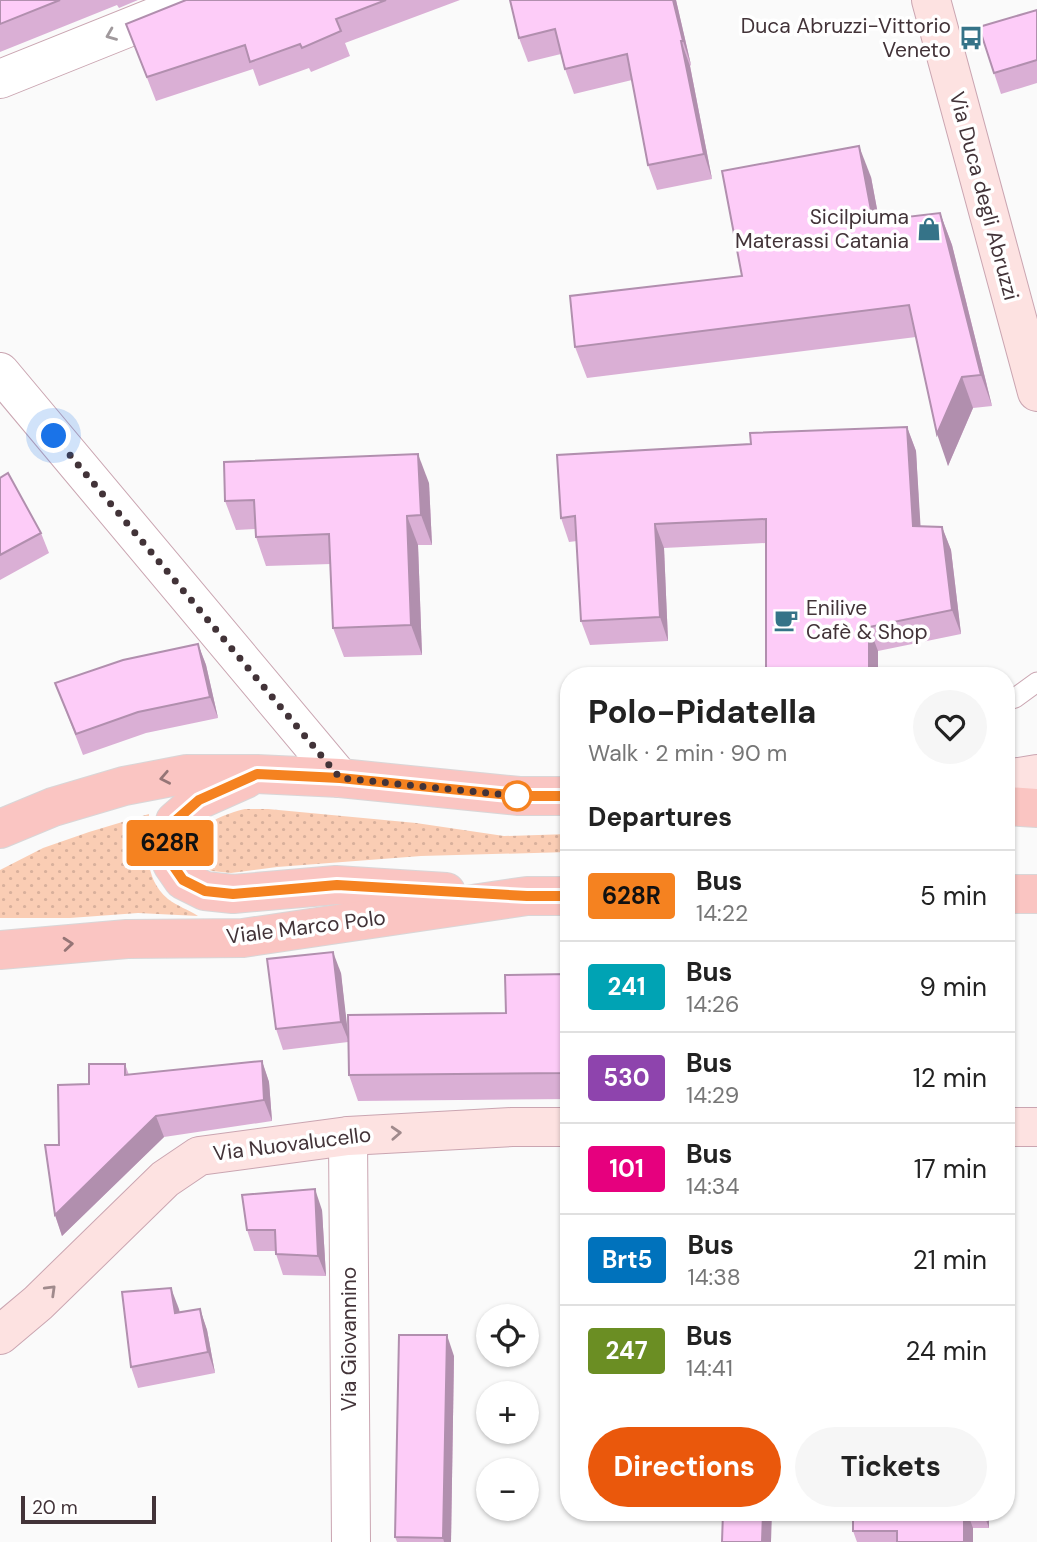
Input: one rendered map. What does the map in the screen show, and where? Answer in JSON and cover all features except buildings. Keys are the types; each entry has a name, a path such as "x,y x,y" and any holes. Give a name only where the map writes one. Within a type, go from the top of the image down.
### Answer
{"main road":[{"name":"Via Duca degli Abruzzi","path":"931,0 1037,392"},
{"path":"0,829 53,807 124,786 187,774 340,778 519,796 560,796"},
{"path":"257,774 199,800 175,821 169,846 172,864 183,880 205,891 233,894 337,885 527,896"},
{"path":"1015,778 1037,774"},
{"path":"1015,807 1037,808"},
{"path":"1015,894 1037,894"},
{"name":"Viale Marco Polo","path":"0,950 127,939 243,938 527,896 560,896"},
{"name":"Via Nuovalucello","path":"0,1335 38,1303 165,1179 199,1156 348,1136 512,1126 560,1127"},
{"path":"1015,1127 1037,1127"}],"street":[{"path":"0,79 197,0"},
{"path":"0,372 340,778"},
{"name":"Via Giovannino","path":"348,1136 351,1542"}],"lane":[{"path":"1015,698 1037,681"}],"shaded area":[{"path":"245,809 268,809 416,823 504,836 560,834 560,852 421,856 231,873 212,871 197,865 191,844 198,831 221,817"},
{"path":"149,814 148,860 154,881 168,899 198,916 138,913 70,918 0,918 0,870 43,848"}],"bus line":[{"name":"628R","path":"560,796 519,796 340,778 257,774 199,800 175,821 169,846 172,864 183,880 205,891 233,894 337,885 560,896"}],"place":[{"name":"Duca Abruzzi-Vittorio Veneto","path":"971,38"},
{"name":"Sicilpiuma Materassi Catania","path":"929,229"},
{"name":"Enilive Cafè & Shop","path":"786,620"}],"route":[{"path":"54,436 340,778 517,796"}]}
